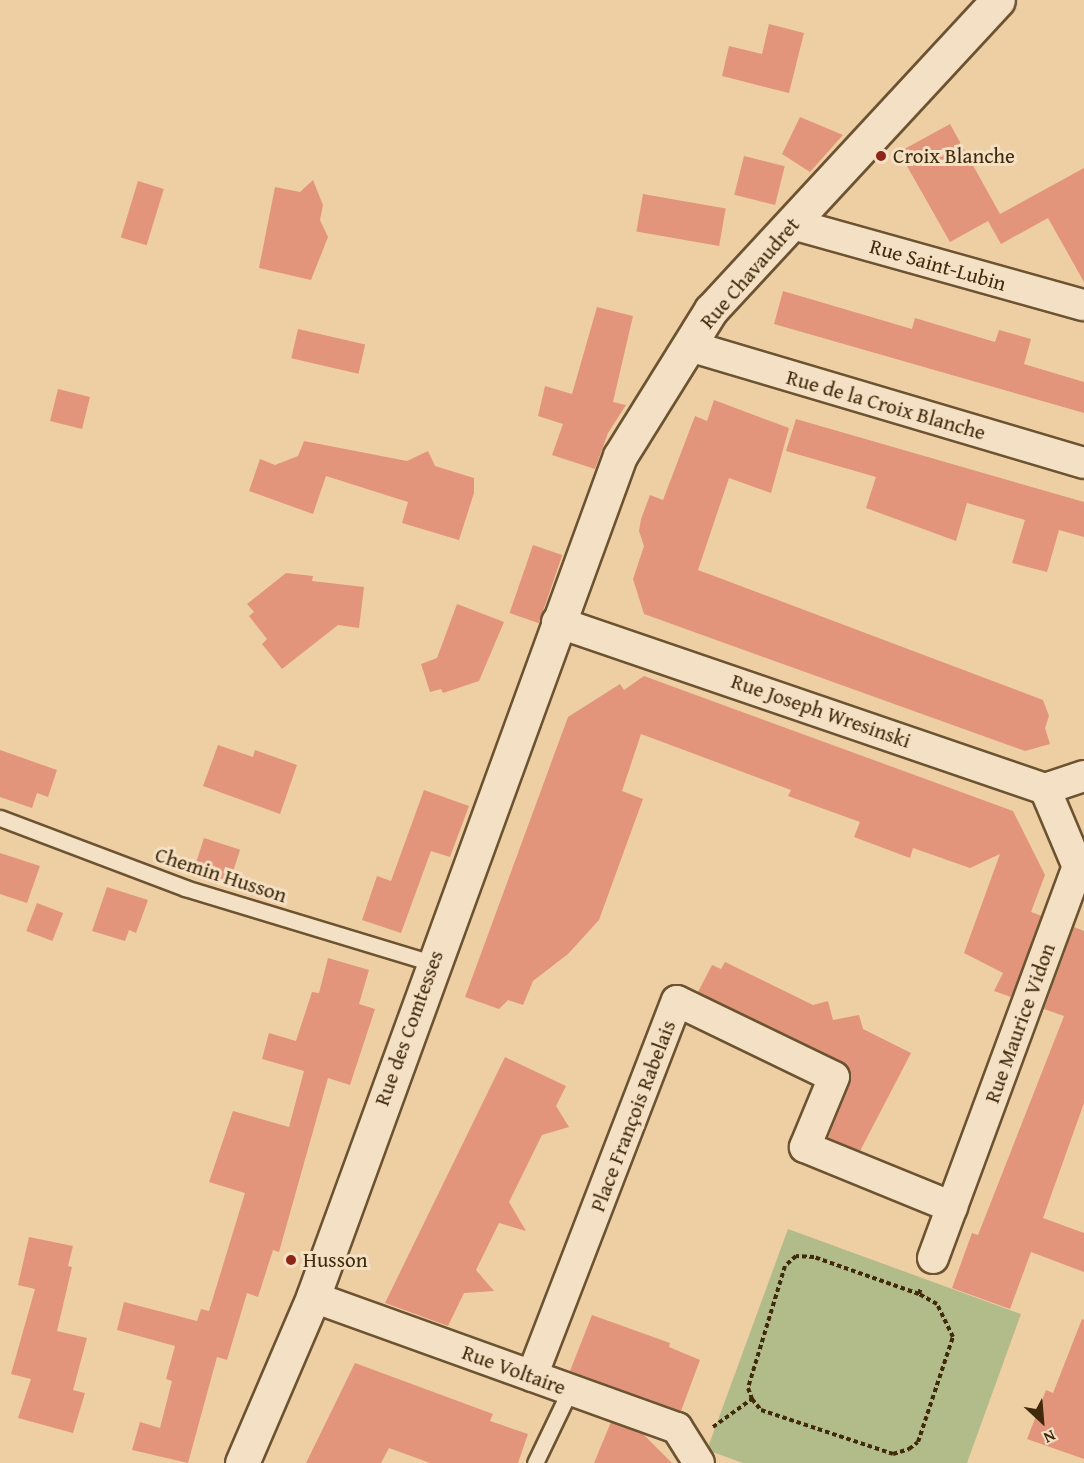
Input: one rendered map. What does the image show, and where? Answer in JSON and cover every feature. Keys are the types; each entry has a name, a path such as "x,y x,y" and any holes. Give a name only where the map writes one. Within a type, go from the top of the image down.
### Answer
{"street":[{"name":"Rue Chavaudret","path":"572,591 620,456 711,310 998,0"},
{"name":"Rue Saint-Lubin","path":"793,224 1084,306"},
{"name":"Rue de la Croix Blanche","path":"689,346 1084,463"},
{"name":"Rue des Comtesses","path":"242,1463 313,1297 557,622 572,591"},
{"name":"Rue Joseph Wresinski","path":"557,622 1045,789"},
{"path":"1045,789 1084,776"},
{"name":"Rue Maurice Vidon","path":"933,1258 1078,867 1045,789"},
{"name":"Place François Rabelais","path":"532,1376 677,1002 834,1077 805,1147 951,1207"},
{"name":"Rue Voltaire","path":"313,1297 677,1428 694,1454"}],"lane":[{"name":"Chemin Husson","path":"0,818 185,888 432,963"},
{"path":"535,1463 570,1390"}],"path":[{"path":"796,1256 814,1257 919,1294 937,1304 953,1337 918,1442 909,1449 893,1454 761,1410 752,1399 748,1388 785,1266 796,1256"},
{"path":"919,1294 933,1258"},
{"path":"694,1454 752,1399"}],"green space":[{"path":"788,1229 1021,1314 967,1463 743,1463 707,1450"}],"building":[{"path":"769,24 804,33 789,93 722,76 729,46 762,54"},
{"path":"800,117 843,135 810,172 782,154"},
{"path":"950,124 1000,214 1084,168 1084,282 1048,218 1001,244 988,221 950,242 899,152"},
{"path":"744,156 785,166 775,205 734,195"},
{"path":"313,180 323,205 320,220 328,237 311,280 259,268 275,187 300,192"},
{"path":"138,181 164,189 147,245 121,237"},
{"path":"643,194 726,209 719,246 636,231"},
{"path":"783,291 912,329 915,318 995,342 999,330 1031,339 1024,364 1084,382 1084,413 774,324"},
{"path":"597,307 633,316 613,402 626,405 608,433 595,469 552,455 563,424 538,416 545,386 572,394"},
{"path":"298,329 365,345 358,374 291,358"},
{"path":"58,389 90,397 82,429 50,421"},
{"path":"714,400 789,428 771,493 729,478 698,570 1043,700 1049,716 1045,728 1050,744 1025,751 644,614 633,579 644,546 639,531 641,519 650,495 663,500 695,416 707,421"},
{"path":"796,419 1084,502 1084,537 1059,530 1047,572 1012,563 1025,520 967,503 956,541 866,508 876,477 786,451"},
{"path":"304,441 407,461 428,451 435,466 474,478 474,493 459,540 402,523 408,502 326,476 313,514 249,491 260,459 275,465 298,456"},
{"path":"533,545 562,555 539,623 510,613"},
{"path":"286,573 313,576 312,581 364,587 359,628 338,625 282,669 262,644 267,639 249,616 254,612 247,604"},
{"path":"457,604 504,622 479,681 443,693 441,689 430,692 421,664 437,658"},
{"path":"644,676 1013,811 1045,875 1031,912 1042,916 1011,997 994,991 1003,973 964,953 1000,854 970,868 913,848 910,858 854,837 860,822 788,796 791,790 641,734 622,791 643,799 599,920 568,954 533,981 523,1005 508,1000 499,1009 465,997 568,717 620,684 624,690"},
{"path":"218,745 253,757 255,750 297,765 280,814 203,786"},
{"path":"0,750 57,770 48,797 37,793 32,808 0,797"},
{"path":"424,790 469,806 450,857 431,851 401,933 362,920 377,876 391,881"},
{"path":"204,838 240,850 230,882 193,870"},
{"path":"0,853 40,866 27,903 0,894"},
{"path":"107,887 148,900 136,933 129,930 125,941 92,931"},
{"path":"37,903 63,913 52,941 26,931"},
{"path":"1074,927 1084,931 1084,1103 1043,1218 1084,1233 1084,1272 1031,1252 1010,1309 952,1288 972,1233 978,1235 1064,1016 1044,1009"},
{"path":"328,958 369,970 359,1004 375,1009 350,1085 328,1078 279,1252 273,1250 258,1297 247,1293 227,1360 217,1357 188,1463 132,1450 140,1422 160,1428 172,1381 166,1379 175,1346 117,1330 124,1302 197,1321 201,1309 209,1311 245,1193 209,1182 233,1111 289,1127 304,1071 262,1059 269,1033 296,1041 312,992 319,993"},
{"path":"725,962 813,1005 828,1001 833,1020 859,1015 863,1029 911,1053 860,1151 828,1138 850,1084 848,1067 698,992 712,965 721,969"},
{"path":"505,1057 566,1086 556,1106 569,1127 542,1135 509,1202 526,1231 499,1223 476,1270 494,1291 464,1293 448,1326 385,1303"},
{"path":"29,1237 73,1246 68,1266 72,1267 57,1331 87,1338 73,1390 85,1393 73,1433 18,1418 31,1379 11,1374 35,1289 18,1285"},
{"path":"592,1315 670,1343 669,1347 700,1360 681,1411 570,1371"},
{"path":"1082,1319 1084,1320 1084,1459 1027,1439 1046,1390 1053,1393"},
{"path":"355,1363 493,1414 490,1421 528,1434 518,1463 430,1463 389,1448 381,1463 306,1463"},
{"path":"611,1422 643,1434 672,1463 594,1463"}],"place":[{"name":"Croix Blanche","path":"881,156"},
{"name":"Husson","path":"291,1260"}]}
